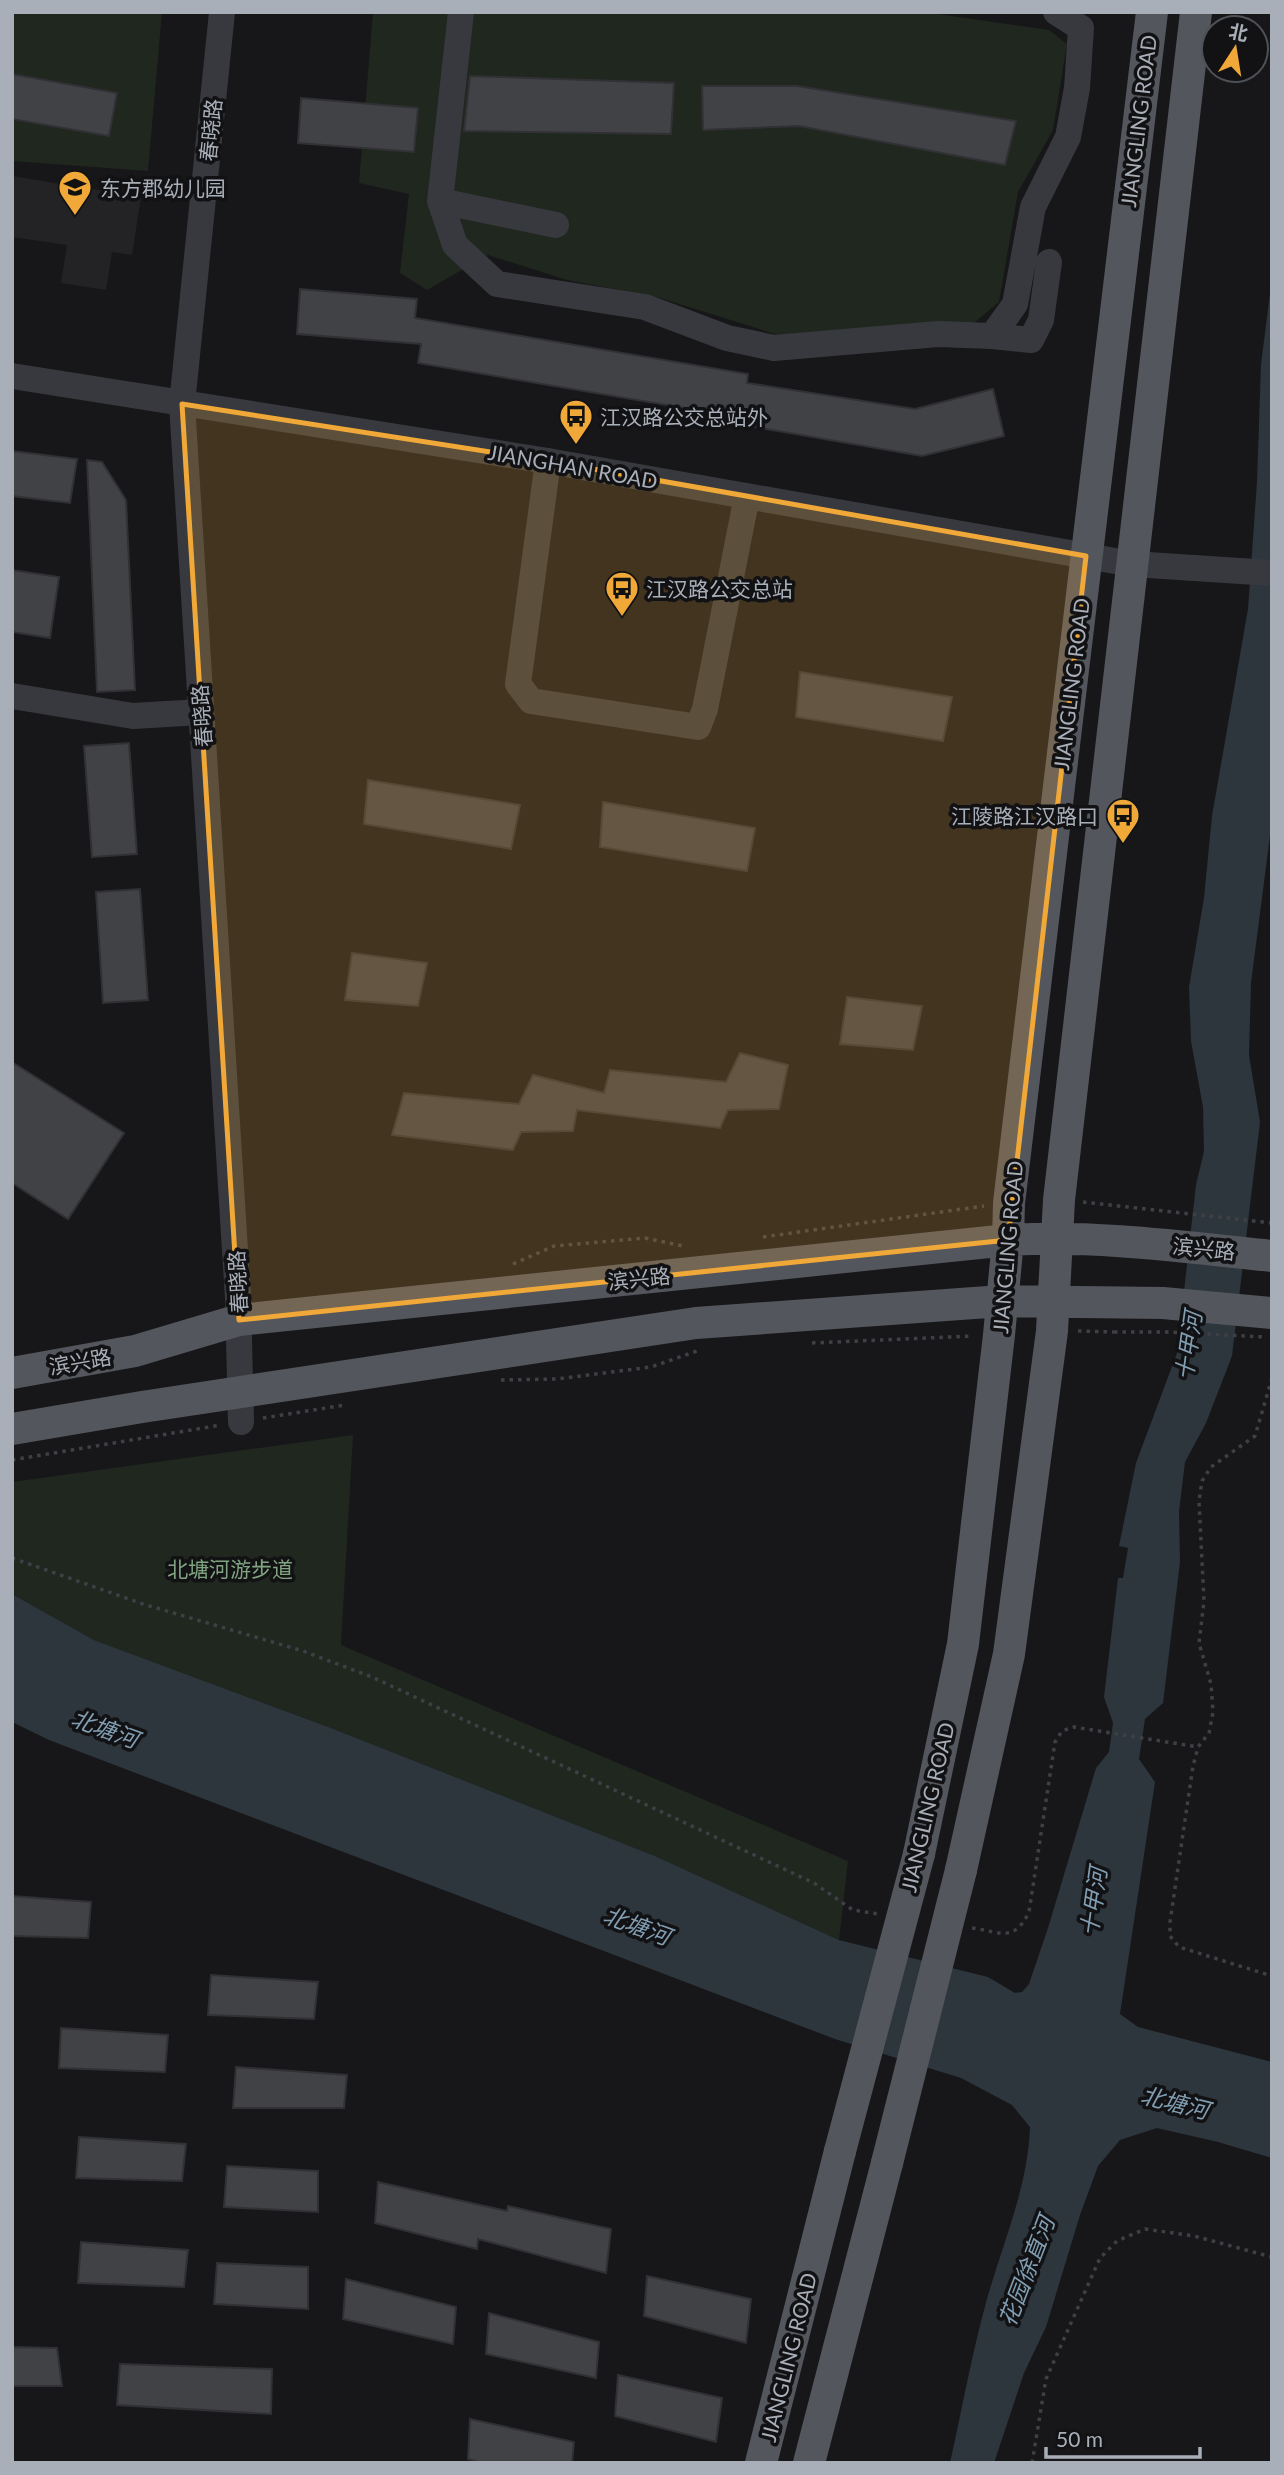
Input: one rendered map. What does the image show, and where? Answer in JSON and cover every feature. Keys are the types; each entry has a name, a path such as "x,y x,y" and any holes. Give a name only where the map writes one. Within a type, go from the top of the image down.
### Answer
{"main road":[{"name":"JIANGLING ROAD","path":"761,2463 919,1854 963,1644 999,1335 1009,1203 1152,12"},
{"path":"809,2463 961,1870 1009,1654 1052,1316 1059,1200 1196,12"},
{"name":"滨兴路","path":"12,1373 135,1351 239,1320 1008,1240 1058,1237 1171,1244 1269,1255"},
{"path":"12,1429 142,1407 241,1407 696,1323 1002,1301 1052,1316 1163,1303 1266,1320"}],"street":[{"name":"春晓路","path":"222,12 182,404 239,1320 241,1407"},
{"path":"461,12 440,201 456,245 497,284 645,307 727,338 774,348 938,334 1031,340 1041,320 1049,262"},
{"path":"992,336 1015,304 1033,207 1068,137 1077,88 1081,28 1056,12"},
{"path":"440,201 556,225"},
{"name":"JIANGHAN ROAD","path":"12,376 548,461 1132,564 1272,573"},
{"path":"548,461 518,684 531,701 698,727 705,709 747,496"},
{"path":"12,696 133,716 201,712"}],"path":[{"path":"1128,1206 1272,1223"},
{"path":"1052,1316 1114,1332 1167,1332 1266,1320"},
{"path":"806,1343 999,1335"},
{"path":"489,1381 557,1379 651,1367 709,1347"},
{"path":"1272,1378 1255,1436 1211,1468 1202,1481 1199,1501 1204,1601 1199,1643 1211,1684 1213,1712 1209,1733 1198,1747 1170,1922 1170,1936 1179,1947 1272,1976"},
{"path":"12,1460 241,1407 352,1404"},
{"path":"12,1558 142,1604 303,1651 372,1676 814,1883 853,1910 879,1914"},
{"path":"971,1928 1010,1934 1022,1927 1030,1912 1055,1742 1062,1731 1074,1727 1198,1747"},
{"path":"1032,2463 1045,2379 1100,2258 1117,2241 1145,2229 1194,2236 1272,2257"}],"highlighted area":[{"path":"182,404 548,461 1086,556 1008,1240 239,1320"}],"shaded area":[{"name":"东方郡幼儿园","path":"12,176 141,197 132,255 112,252 106,290 61,283 67,245 12,237"}],"green space":[{"path":"12,12 162,12 148,171 12,161"},
{"path":"373,12 923,12 1049,30 1067,44 1053,130 1018,192 999,302 974,323 778,335 657,297 567,280 488,255 427,290 400,273 409,194 359,183"},
{"name":"北塘河游步道","path":"353,1435 341,1645 848,1861 839,1940 655,1856 331,1728 94,1640 12,1594 12,1482"}],"water":[{"path":"1272,277 1272,820 1251,983 1249,1055 1260,1122 1232,1356 1206,1423 1185,1462 1179,1512 1180,1562 1163,1703 1145,1719 1139,1759 1155,1782 1120,2014 1138,2027 1272,2062 1272,2158 1157,2128 1120,2140 1098,2166 1046,2327 1024,2373 994,2463 950,2463 982,2319 1025,2171 1030,2127 1012,2105 961,2078 835,2039 49,1740 12,1722 12,1594 94,1640 331,1728 655,1856 839,1940 988,1977 1015,1993 1022,1992 1029,1984 1048,1928 1096,1768 1109,1752 1113,1723 1104,1697 1118,1578 1123,1578 1128,1548 1119,1546 1136,1463 1177,1353 1196,1185 1204,1151 1203,1107 1191,1041 1189,987 1204,898 1212,816 1248,609 1257,482 1261,365"}],"building":[{"path":"12,74 117,93 109,136 12,119"},
{"path":"470,76 674,83 671,134 464,131"},
{"path":"702,86 797,86 1016,121 1005,165 799,126 703,130"},
{"path":"301,98 418,108 414,152 298,143"},
{"path":"300,289 417,299 415,318 748,374 747,383 915,409 993,389 1004,436 922,456 755,427 756,420 418,363 421,344 297,334"},
{"path":"12,451 77,459 70,503 12,496"},
{"path":"87,460 102,462 126,500 135,690 97,692"},
{"path":"12,570 59,577 50,638 12,632"},
{"path":"800,672 952,697 943,741 796,717"},
{"path":"129,743 137,854 92,857 84,746"},
{"path":"368,780 520,805 511,849 364,824"},
{"path":"603,802 755,828 747,871 600,847"},
{"path":"140,889 148,1000 103,1003 96,892"},
{"path":"352,953 427,963 418,1006 345,1000"},
{"path":"847,997 922,1006 913,1050 840,1044"},
{"path":"740,1053 788,1065 779,1109 728,1110 720,1128 577,1110 573,1131 521,1132 513,1150 392,1135 404,1093 519,1104 533,1075 604,1093 610,1070 726,1082"},
{"path":"12,1062 124,1133 68,1219 12,1183"},
{"path":"12,1896 91,1902 88,1938 12,1936"},
{"path":"211,1975 318,1982 314,2019 208,2015"},
{"path":"61,2028 168,2035 165,2072 59,2068"},
{"path":"236,2067 347,2075 344,2108 233,2108"},
{"path":"79,2137 186,2144 182,2181 76,2178"},
{"path":"227,2166 318,2171 318,2212 224,2207"},
{"path":"378,2182 507,2211 508,2206 611,2229 606,2273 478,2239 477,2249 375,2223"},
{"path":"81,2242 188,2250 184,2287 78,2283"},
{"path":"217,2263 308,2267 308,2309 214,2304"},
{"path":"647,2276 751,2299 746,2343 644,2316"},
{"path":"346,2279 456,2307 453,2344 343,2319"},
{"path":"489,2313 599,2342 596,2378 486,2354"},
{"path":"12,2347 57,2348 62,2386 12,2386"},
{"path":"120,2364 272,2369 271,2414 117,2405"},
{"path":"618,2375 722,2398 716,2442 615,2416"},
{"path":"470,2419 574,2442 572,2463 482,2463 468,2459"}],"place":[{"name":"东方郡幼儿园","path":"75,217"},
{"name":"江汉路公交总站外","path":"576,446"},
{"name":"江汉路公交总站","path":"622,618"},
{"name":"江陵路江汉路口","path":"1123,845"}],"water label":[{"name":"十甲河","path":"1188,1346"},
{"name":"北塘河","path":"105,1728"},
{"name":"十甲河","path":"1093,1902"},
{"name":"北塘河","path":"637,1925"},
{"name":"北塘河","path":"1175,2102"},
{"name":"花园徐直河","path":"1026,2271"}]}
